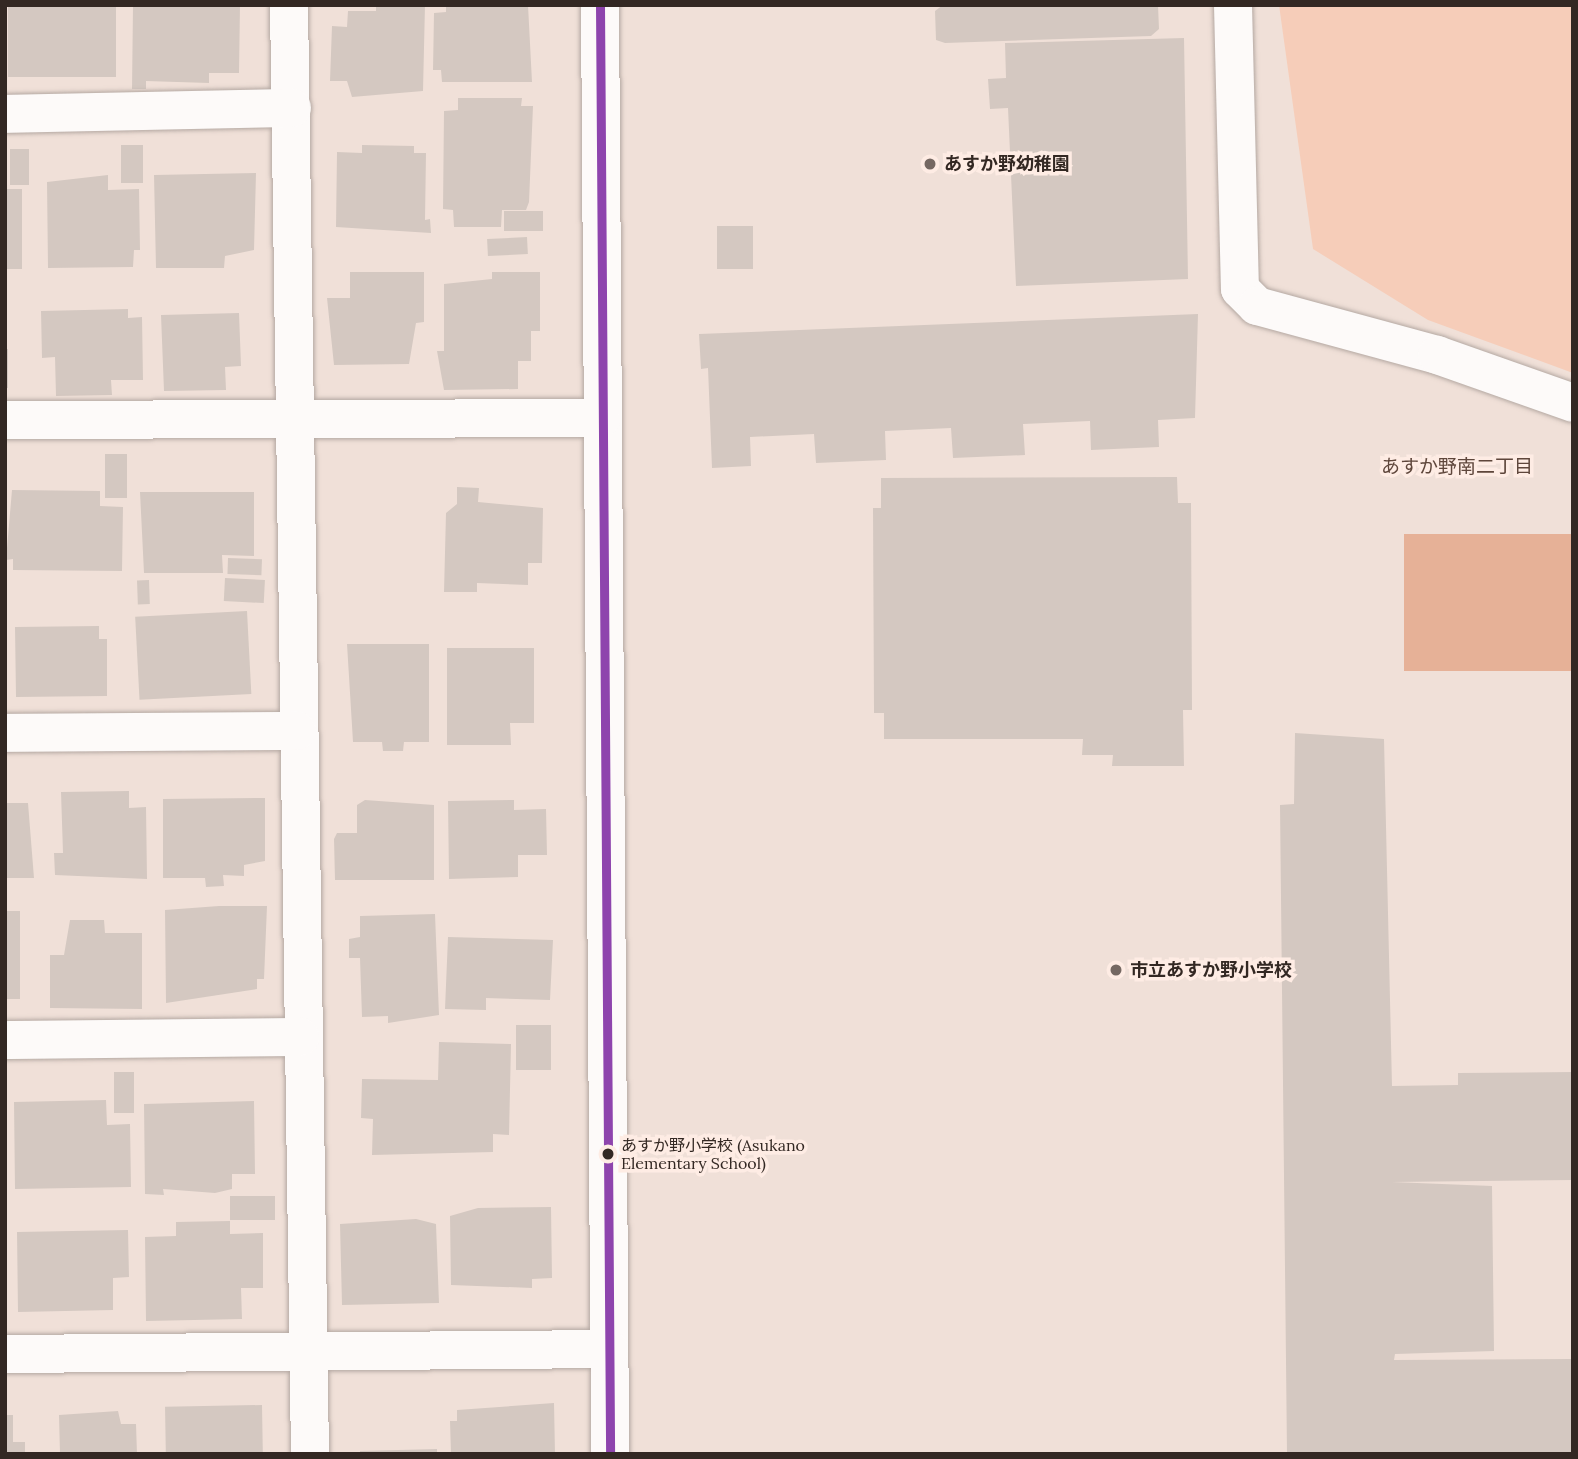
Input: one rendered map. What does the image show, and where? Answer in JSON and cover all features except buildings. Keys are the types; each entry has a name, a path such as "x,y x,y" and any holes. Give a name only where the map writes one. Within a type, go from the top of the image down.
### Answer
{"street":[{"path":"289,5 300,1037 310,1454"},
{"path":"600,5 610,1454"},
{"path":"1233,5 1240,289 1257,306 1437,355 1573,403"},
{"path":"5,114 292,108"},
{"path":"5,420 295,414 601,418"},
{"path":"5,733 297,732"},
{"path":"5,1040 300,1037"},
{"path":"5,1354 608,1349"}],"shaded area":[{"path":"1279,5 1573,5 1573,373 1428,320 1313,249"},
{"path":"1404,534 1573,534 1573,671 1404,671"}],"transit line":[{"path":"600,5 610,1454"}],"place":[{"name":"あすか野幼稚園","path":"930,164"},
{"name":"市立あすか野小学校","path":"1116,970"},
{"name":"あすか野小学校 (Asukano Elementary School)","path":"608,1154"}],"district":[{"name":"あすか野南二丁目","path":"1457,467"}]}
